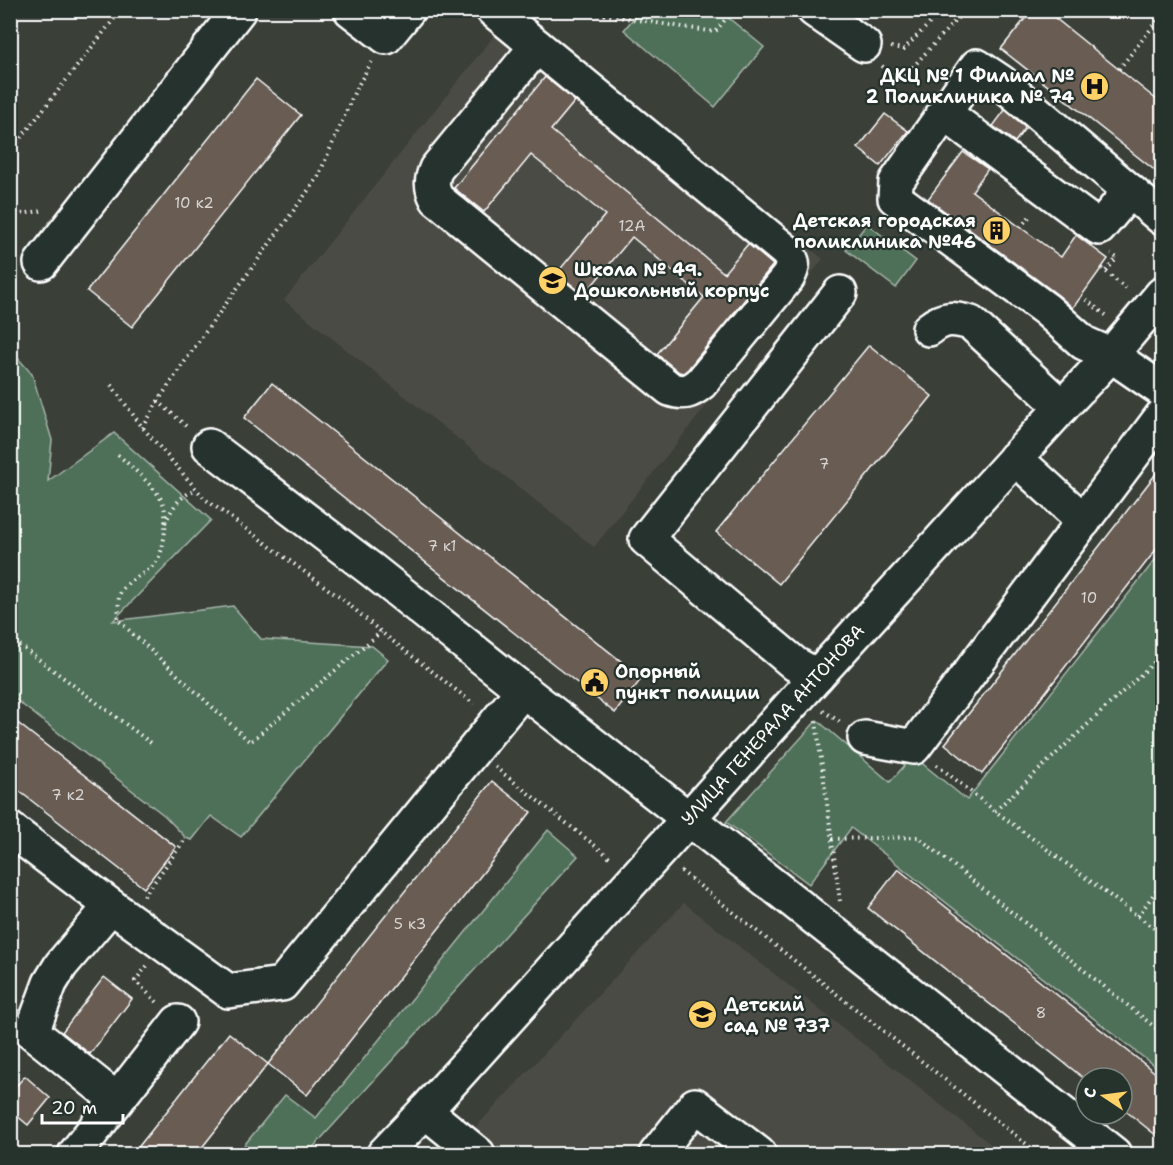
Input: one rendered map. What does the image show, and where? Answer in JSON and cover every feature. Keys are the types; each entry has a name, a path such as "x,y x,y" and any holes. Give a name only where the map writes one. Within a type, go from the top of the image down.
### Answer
{"street":[{"path":"40,263 239,10"},
{"path":"351,10 386,37 408,10"},
{"path":"493,10 537,46 786,251 792,258 794,267 788,277 701,383 691,392 681,393 670,389 437,199 433,191 432,179 436,169 537,46"},
{"path":"814,10 872,54"},
{"path":"1162,218 1001,82 977,66 896,182 895,198 1047,310 1084,343 1111,355 1162,390"},
{"path":"944,113 1099,228 1130,191"},
{"path":"817,676 795,664 646,539 840,293"},
{"name":"УЛИЦА ГЕНЕРАЛА АНТОНОВА","path":"384,1155 1111,355 1162,294"},
{"path":"929,329 940,321 954,318 971,323 1062,407"},
{"path":"866,738 914,747 1162,416"},
{"path":"209,446 372,570 1114,1155"},
{"path":"1015,458 1084,520"},
{"path":"10,829 228,991 282,984 523,690"},
{"path":"111,906 55,974 32,1032 117,1100"},
{"path":"75,1155 178,1022"},
{"path":"656,1155 694,1105 759,1155"},
{"path":"425,1111 478,1155"}],"path":[{"path":"10,152 121,10"},
{"path":"574,10 715,32 733,10"},
{"path":"872,54 904,48 943,10"},
{"path":"872,54 900,81 965,10"},
{"path":"1119,69 1162,15"},
{"path":"142,428 158,401 318,177 355,91 386,37"},
{"path":"1020,227 1034,211"},
{"path":"1102,268 1129,292"},
{"path":"1081,296 1107,316"},
{"path":"111,385 142,428 206,499 346,602 496,721"},
{"path":"158,401 209,446"},
{"path":"118,455 137,471 163,502 166,537 157,561 147,571 127,584 119,596 118,620 250,742 381,632"},
{"path":"164,525 175,504 186,494 196,490"},
{"path":"10,638 151,743"},
{"path":"995,811 1162,655"},
{"path":"816,717 840,905"},
{"path":"914,747 995,811 1162,934"},
{"path":"473,749 615,861"},
{"path":"832,839 918,837 1162,1033"},
{"path":"142,898 186,838"},
{"path":"675,867 1039,1155"},
{"path":"1138,916 1156,891"}],"shaded area":[{"name":"Школа № 49. Дошкольный корпус","path":"513,12 823,259 594,547 284,300"},
{"name":"Детский сад № 737","path":"684,903 1003,1154 507,1154 475,1128"}],"green space":[{"path":"640,10 720,11 764,47 715,107 624,30"},
{"path":"867,224 916,261 896,288 846,250"},
{"path":"10,349 32,374 52,440 48,481 114,433 211,520 113,621 233,606 261,639 372,646 388,659 241,837 211,816 192,840 186,838 165,816 11,696"},
{"path":"1162,551 1162,1072 851,828 809,884 726,822 817,720 890,782 913,756 967,800"},
{"path":"548,830 578,856 307,1154 237,1154 285,1095 316,1118"}],"building":[{"name":"ДКЦ № 1 Филиал № 2 Поликлиника № 74","path":"1032,10 1045,10 1162,104 1162,176 1001,49"},
{"path":"545,77 575,101 551,130 724,273 748,244 773,265 683,373 657,354 704,297 632,237 584,295 557,273 605,215 531,155 484,212 454,188"},
{"path":"256,79 301,115 132,327 87,291"},
{"path":"1005,110 1026,127 1015,142 993,126"},
{"path":"885,114 908,131 880,166 858,148"},
{"name":"Детская городская поликлиника №46","path":"963,152 988,169 972,191 1020,227 1061,257 1076,235 1108,259 1073,308 928,199"},
{"path":"869,345 932,396 779,584 716,532"},
{"path":"272,383 642,678 615,713 244,418"},
{"path":"1162,466 1162,542 982,774 945,744"},
{"path":"10,717 176,847 144,888 10,784"},
{"path":"492,781 531,812 307,1095 268,1064"},
{"path":"898,869 1162,1078 1162,1140 1134,1118 1134,1066 1074,1066 1074,1071 868,908"},
{"path":"104,977 132,999 90,1054 62,1032"},
{"path":"229,1033 268,1064 196,1155 132,1155"},
{"path":"25,1076 50,1098 28,1125 10,1110 10,1093"}],"place":[{"name":"ДКЦ № 1 Филиал № 2 Поликлиника № 74","path":"1095,86"},
{"name":"Детская городская поликлиника №46","path":"997,231"},
{"name":"Школа № 49. Дошкольный корпус","path":"553,280"},
{"name":"Опорный пункт полиции","path":"594,682"},
{"name":"Детский сад № 737","path":"703,1015"}]}
